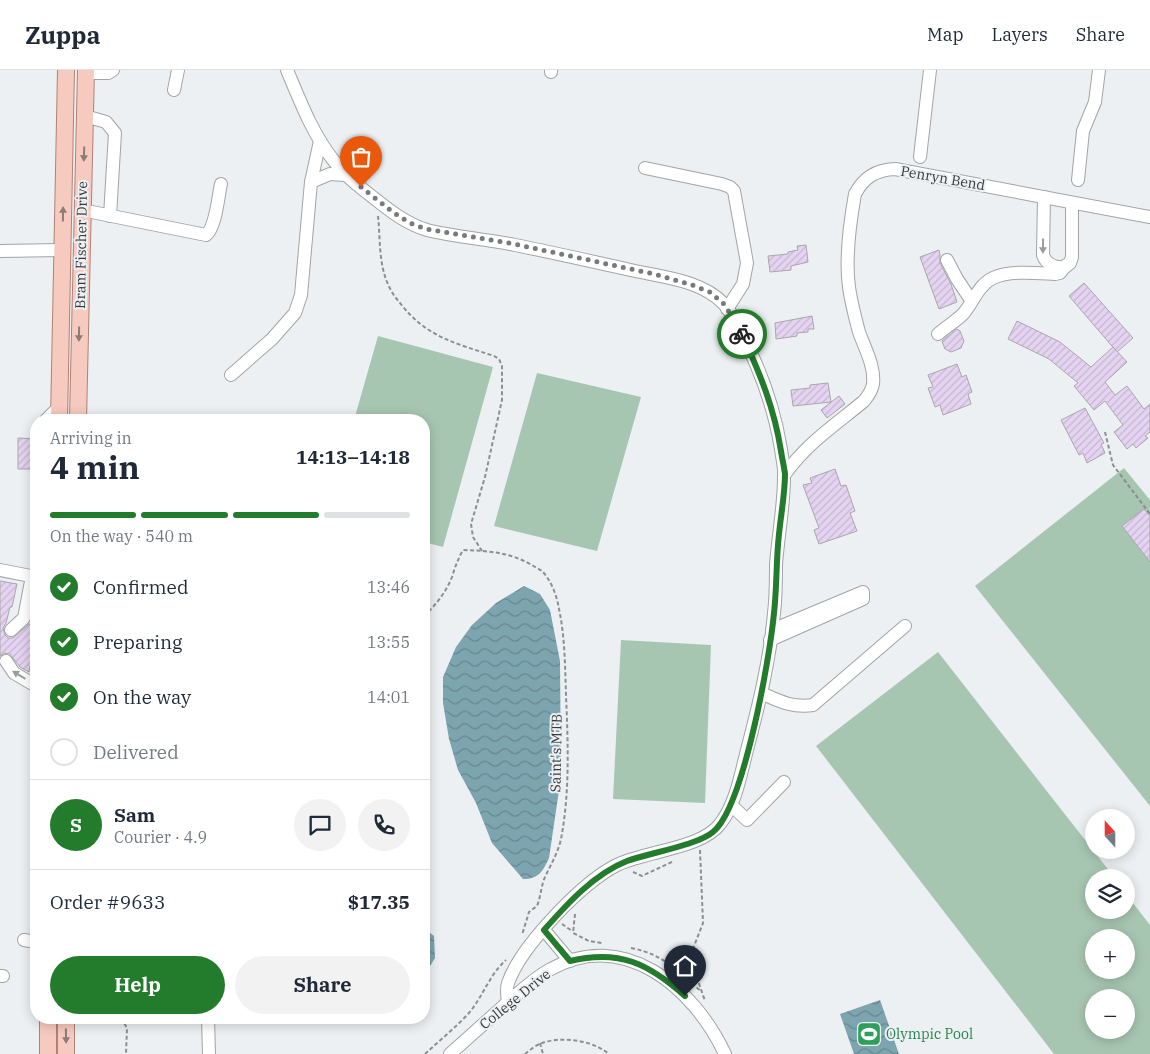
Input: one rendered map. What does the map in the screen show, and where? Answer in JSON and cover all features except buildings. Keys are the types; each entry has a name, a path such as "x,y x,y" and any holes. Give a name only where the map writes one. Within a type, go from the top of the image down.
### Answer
{"main road":[{"name":"Bram Fischer Drive","path":"59,414 66,70"},
{"name":"Bram Fischer Drive","path":"78,414 86,72"},
{"path":"48,1024 48,1054"},
{"path":"66,1024 66,1054"}],"street":[{"path":"86,72 108,73 113,70"},
{"path":"174,90 178,70"},
{"path":"287,70 320,141 335,163 346,175 376,200 410,223 426,229 514,244 654,274 710,292 727,309 742,334 767,392 777,428 785,474 771,635 761,693 739,782 731,805 722,822 712,833 698,840 628,861 606,872 580,892 526,952 509,980 508,1003"},
{"path":"920,157 930,70"},
{"path":"1078,180 1083,131 1095,102 1099,70"},
{"path":"85,116 106,122 115,133 110,216"},
{"path":"231,375 272,339 295,313 302,295 311,182 320,141"},
{"path":"645,168 722,184 734,191 747,263 743,284 727,309"},
{"name":"Penryn Bend","path":"785,474 809,444 864,401 871,392 873,374 870,359 860,333 849,286 848,264 852,208 855,194 867,177 877,171 895,169 1150,216"},
{"path":"311,182 330,174 346,175"},
{"path":"82,210 206,235 210,232 213,223 221,184"},
{"path":"1044,197 1043,255 1045,260 1051,265 1062,267 1066,265"},
{"path":"938,334 962,315 971,300 987,282 994,278 1016,274 1060,273 1070,263 1073,252 1072,203"},
{"path":"0,251 62,250"},
{"path":"947,260 954,275 971,300"},
{"path":"0,570 30,576"},
{"path":"771,635 863,596"},
{"path":"11,630 30,617"},
{"path":"761,693 800,707 813,705 905,626"},
{"path":"6,661 14,673 30,682"},
{"path":"731,805 747,820 784,782"},
{"path":"544,930 570,961"},
{"name":"College Drive","path":"450,1054 540,976 570,961 594,956 608,956 619,957 637,963 671,983 706,1020 725,1054"},
{"path":"208,1024 209,1054"}],"path":[{"path":"376,200 383,271 392,292 413,319 428,331 494,356 499,359 502,366 502,400 485,477 471,524 473,537 482,551"},
{"path":"1105,432 1113,465 1150,514"},
{"name":"Saint's MTB","path":"430,609 442,596 451,578 457,559 463,550 504,553 542,571 552,587 559,607 563,631 568,746 561,840 553,863 541,887 537,906 530,912 520,940"},
{"path":"693,851 700,848"},
{"path":"701,855 704,923 691,954 704,998 706,1020"},
{"path":"630,871 642,876 680,857"},
{"path":"572,932 574,915 579,910"},
{"path":"560,922 576,936 597,942"},
{"path":"425,1054 469,1014 483,994 492,975 507,959"},
{"path":"125,1024 127,1028 126,1054"},
{"path":"525,1054 540,1044 562,1039 592,1045 609,1054"},
{"path":"540,1044 543,1054"}],"green space":[{"path":"378,336 493,367 443,547 430,544 430,414 356,414"},
{"path":"537,373 641,397 597,551 494,526"},
{"path":"1124,468 1150,500 1150,806 975,586"},
{"path":"621,640 711,645 705,803 613,799"},
{"path":"938,652 1085,840 1085,859 1100,859 1108,869 1085,869 1085,919 1135,919 1135,906 1150,925 1150,1054 1054,1054 816,746"}],"water":[{"path":"524,586 540,594 550,610 560,661 561,777 549,858 545,867 537,876 528,879 523,879 492,843 476,803 458,770 449,739 443,703 443,677 456,647 472,625 496,603"},
{"path":"430,933 434,936 435,958 430,966"},
{"name":"Olympic Pool","path":"880,1000 899,1054 854,1054 840,1014"}],"way so far":[{"path":"361,187 394,213 410,223 426,229 514,244 654,274 692,285 710,292 725,305 742,334"}],"place":[{"name":"Olympic Pool","path":"869,1034"}],"route":[{"path":"685,996 660,975 627,959 594,956 570,961 544,930 580,892 616,865 698,840 712,833 722,822 731,805 739,782 758,706 772,630 776,563 785,474 777,428 767,392 742,334"}]}
